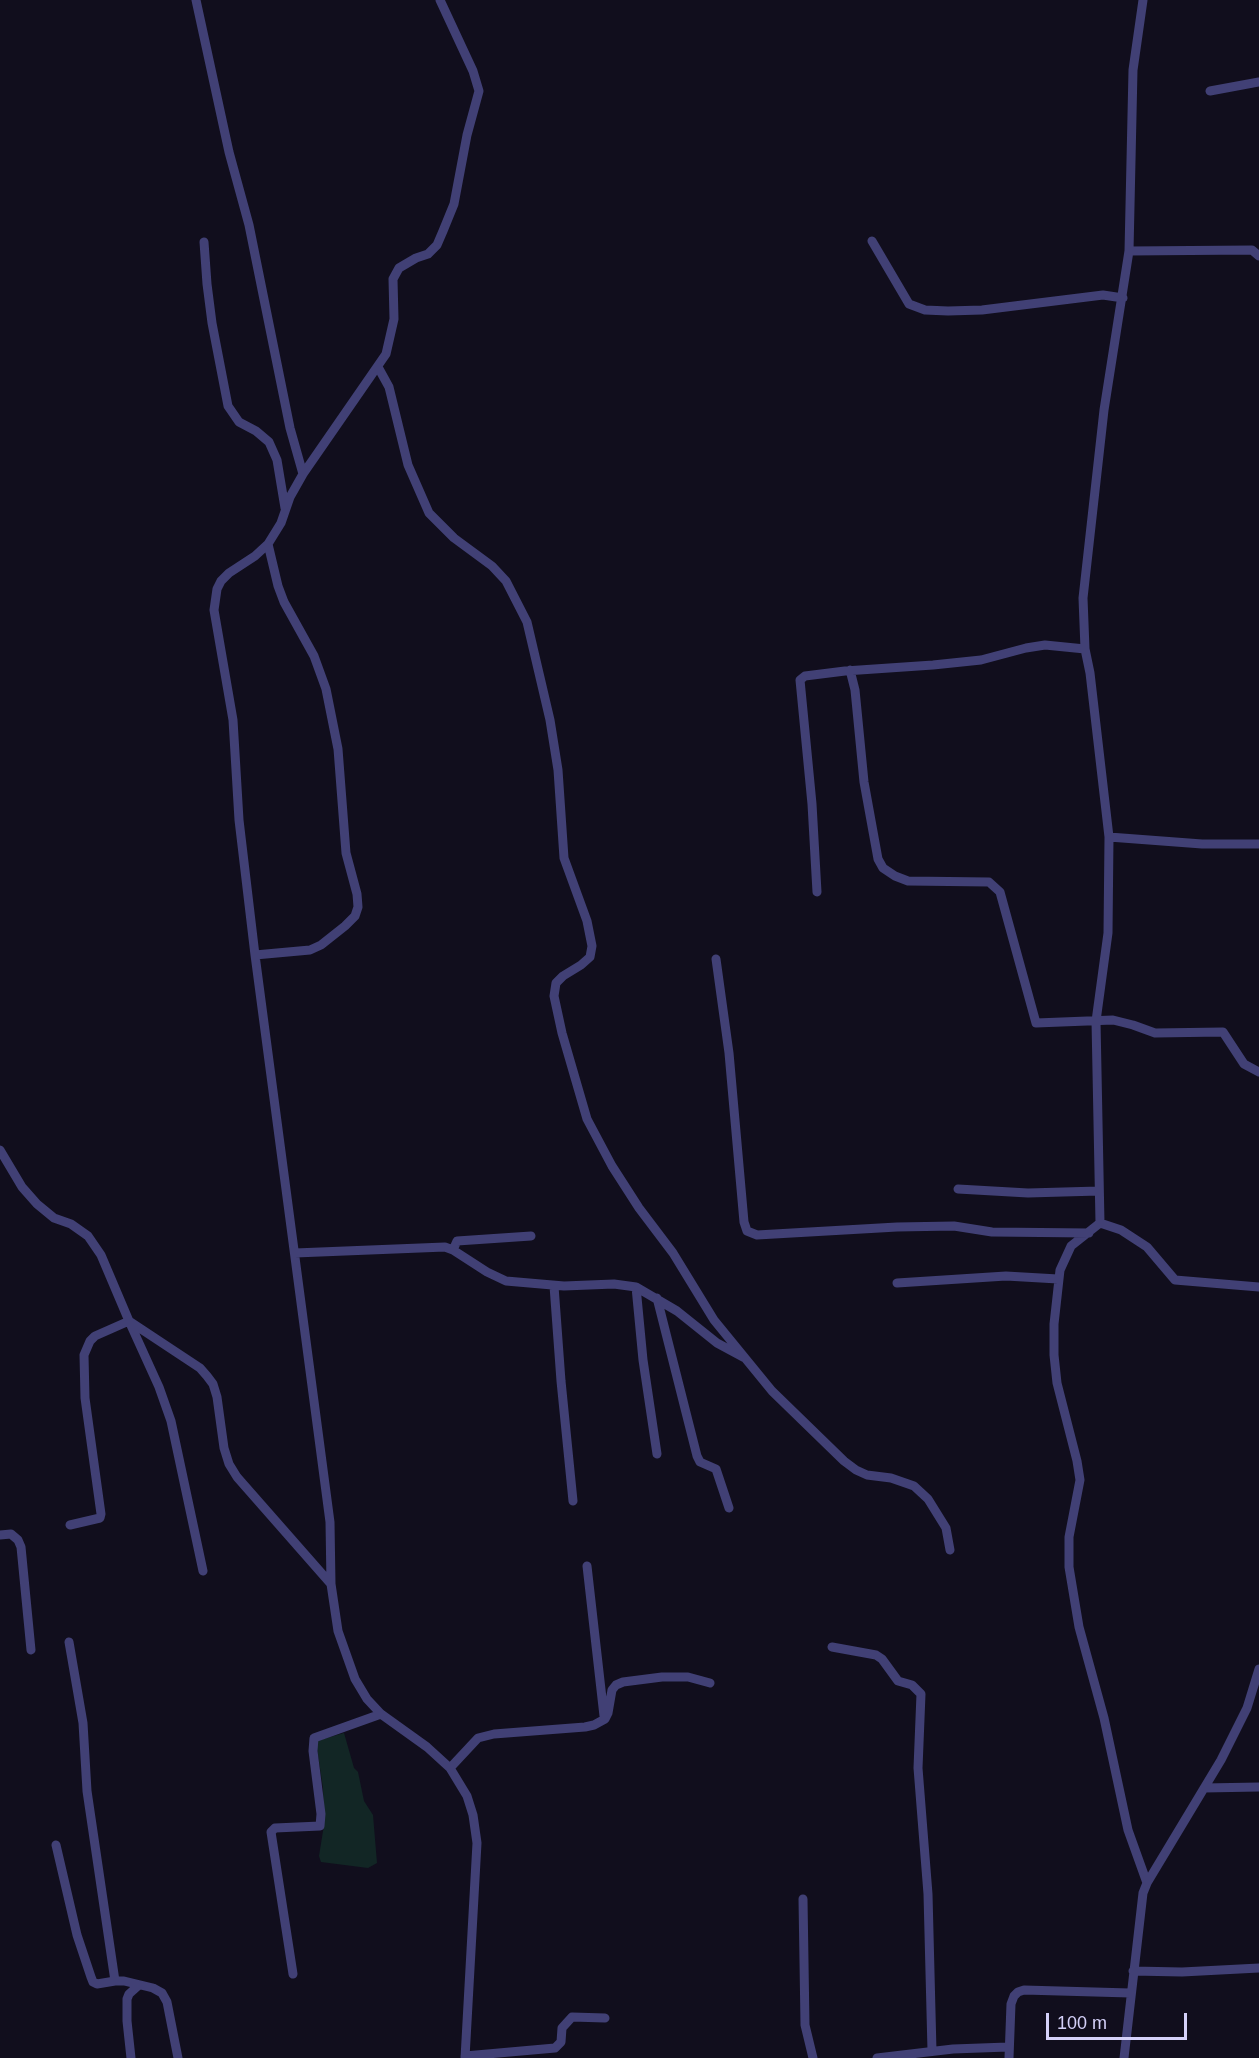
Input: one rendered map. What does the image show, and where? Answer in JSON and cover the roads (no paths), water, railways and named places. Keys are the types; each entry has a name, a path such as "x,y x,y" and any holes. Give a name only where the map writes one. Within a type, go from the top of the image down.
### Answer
{"street":[{"path":"196,0 229,152 249,225 290,428 303,474"},
{"path":"440,0 473,71 479,91 467,135 454,204 444,231 437,245 428,254 399,268 393,279 394,319 386,354 303,474 281,523 268,544 221,581 217,589 214,610 233,720 239,820 330,1522 331,1584 338,1631 355,1679 367,1699 381,1714 427,1747 450,1768 467,1796 473,1815 477,1843 465,2057 555,2048 561,2042 562,2028 572,2017 605,2018"},
{"path":"1143,0 1133,70 1129,252 1107,390 1083,598 1085,650 1109,837 1108,933 1096,1021 1100,1223 1071,1246 1064,1258 1058,1279 1054,1355 1057,1383 1080,1479 1069,1537 1069,1567 1079,1627 1102,1708 1128,1830 1147,1883"},
{"path":"1209,91 1259,82"},
{"path":"872,241 909,304 925,310 982,310 1103,296 1123,298"},
{"path":"204,242 213,334 228,406 239,422 256,431 269,442 278,460 285,510"},
{"path":"1129,252 1252,250 1259,256"},
{"path":"378,367 389,387 408,465 429,513 454,538 492,566 506,581 527,622 550,720 558,770 564,858 587,921 592,946 590,957 556,983 555,996 562,1033 587,1119 634,1201 673,1253 714,1320 772,1391 856,1470 867,1475 891,1478 914,1486 928,1499 946,1528 950,1550"},
{"path":"255,955 310,950 321,945 355,916 358,908 357,894 346,853 338,749 326,689 314,656 284,603 268,544"},
{"path":"817,892 812,804 800,680 805,676 850,670 964,662 1045,645 1085,650"},
{"path":"850,670 855,690 864,782 878,859 883,868 908,881 989,882 1000,892 1035,1023 1122,1022 1155,1033 1222,1032 1244,1064 1259,1072"},
{"path":"1109,837 1202,844 1259,844"},
{"path":"716,959 729,1053 744,1222 747,1231 757,1235 954,1226 992,1232 1089,1233"},
{"path":"0,1150 22,1187 37,1204 54,1218 71,1224 88,1236 101,1255 159,1387 171,1420 203,1571"},
{"path":"958,1189 1028,1193 1099,1191"},
{"path":"1100,1223 1121,1230 1147,1247 1174,1280 1259,1287"},
{"path":"453,1250 457,1241 531,1236"},
{"path":"295,1253 434,1246 453,1250 487,1272 506,1281 554,1286 614,1284 636,1287 657,1298 717,1344 745,1358"},
{"path":"897,1283 998,1276 1058,1279"},
{"path":"554,1286 573,1501"},
{"path":"636,1287 643,1360 657,1454"},
{"path":"657,1298 697,1456 700,1462 716,1469 729,1508"},
{"path":"129,1321 200,1368 207,1376 213,1384 217,1397 228,1464 331,1584"},
{"path":"70,1525 100,1518 101,1514 85,1398 84,1355 90,1341 95,1336 129,1321"},
{"path":"0,1535 11,1534 18,1539 21,1547 31,1650"},
{"path":"586,1566 605,1719"},
{"path":"69,1642 85,1736 87,1791 115,1981"},
{"path":"832,1647 876,1655 882,1659 898,1681 912,1685 921,1694 918,1768 928,1894 932,2052"},
{"path":"1124,2058 1143,1893 1221,1760 1247,1708 1259,1669"},
{"path":"450,1768 478,1738 494,1734 585,1727 605,1719 612,1690 616,1684 663,1677 688,1677 710,1683"},
{"path":"293,1974 271,1832 274,1828 320,1826 321,1814 313,1751 314,1738 381,1714"},
{"path":"1204,1788 1259,1787"},
{"path":"56,1845 76,1935 93,1982 97,1984 115,1981 139,1985 162,1993 178,2058"},
{"path":"802,1899 805,2025 813,2058"},
{"path":"1133,1971 1182,1972 1259,1968"},
{"path":"131,2058 127,1999 139,1985"},
{"path":"1008,2058 1011,2004 1018,1992 1024,1990 1130,1993"},
{"path":"877,2058 1008,2047"}]}
